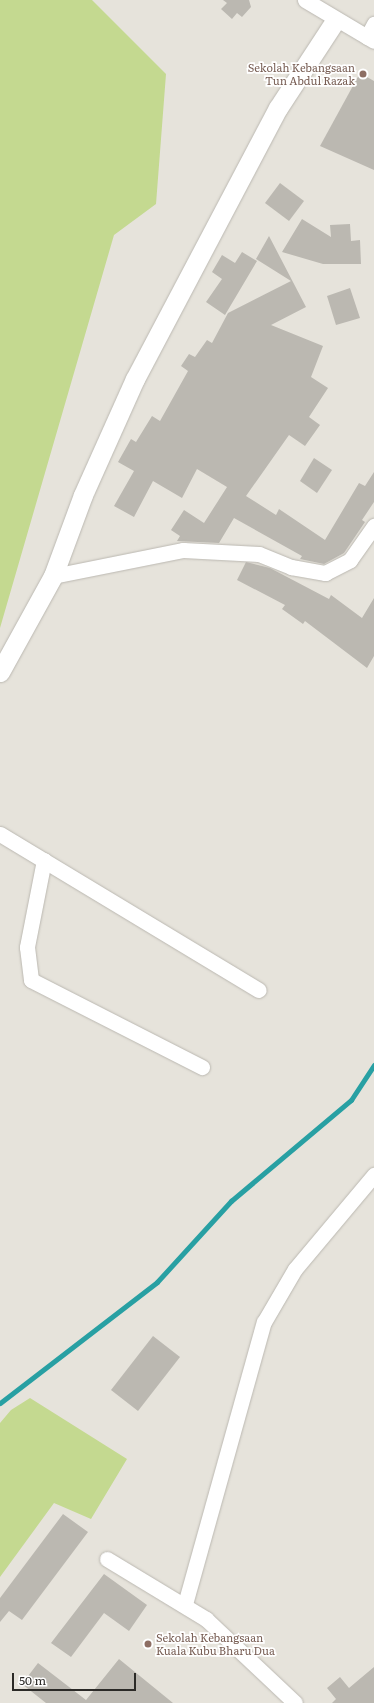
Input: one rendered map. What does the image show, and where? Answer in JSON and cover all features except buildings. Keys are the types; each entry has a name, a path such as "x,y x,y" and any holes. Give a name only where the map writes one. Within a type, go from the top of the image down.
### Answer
{"street":[{"path":"305,0 335,21 372,34"},
{"path":"0,672 53,576 131,386 278,108 335,21"},
{"path":"53,576 183,550 259,554 291,567 325,573 350,560 374,526"},
{"path":"0,834 259,990"},
{"path":"44,860 27,947 31,980 202,1067"},
{"path":"185,1604 264,1322 295,1269 374,1175"},
{"path":"107,1559 185,1604 227,1637 296,1703"},
{"path":"279,1688 282,1703"}],"green space":[{"path":"0,0 92,0 166,74 156,204 114,235 0,628"},
{"path":"30,1398 127,1459 91,1519 54,1503 0,1577 0,1423 11,1410"}],"waterway":[{"path":"0,1403 157,1282 231,1201 351,1100 374,1065"}],"place":[{"name":"Sekolah Kebangsaan Tun Abdul Razak","path":"363,74"},
{"name":"Sekolah Kebangsaan Kuala Kubu Bharu Dua","path":"148,1644"}]}
